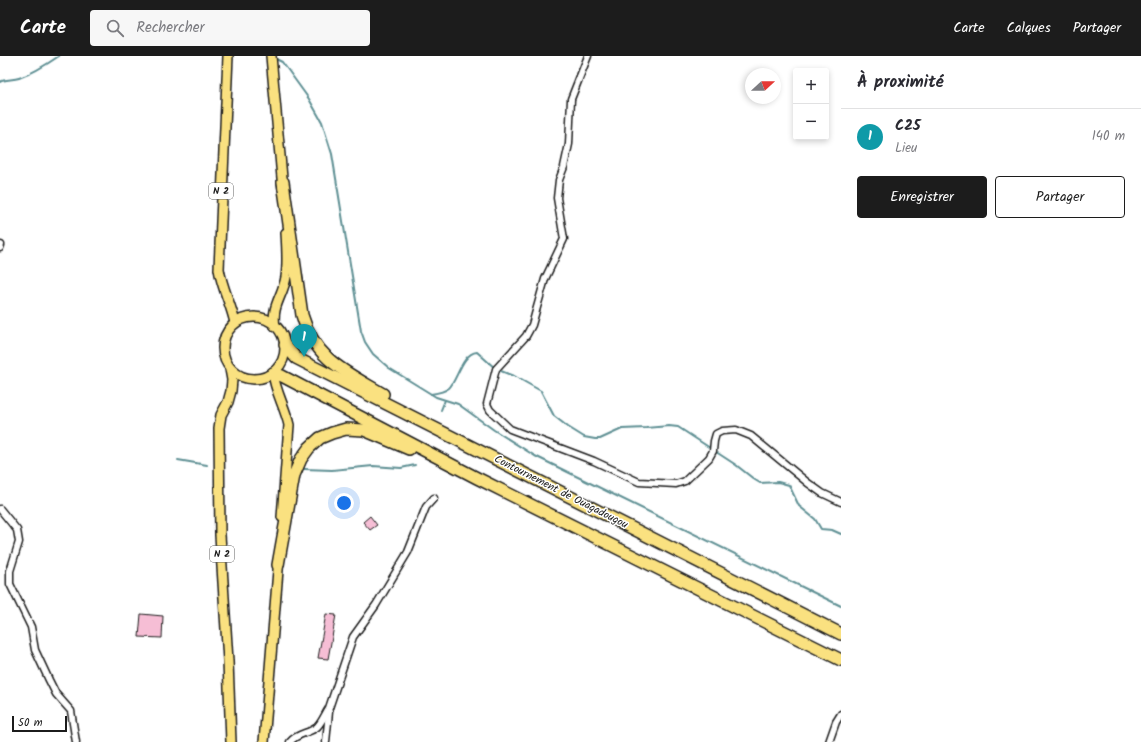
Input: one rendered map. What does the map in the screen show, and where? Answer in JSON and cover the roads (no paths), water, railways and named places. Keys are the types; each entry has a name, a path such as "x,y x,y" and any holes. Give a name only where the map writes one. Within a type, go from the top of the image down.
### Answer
{"highway":[{"path":"283,182 302,315 306,328 322,354 333,364 347,373 490,455"},
{"name":"Contournement de Ouagadougou","path":"285,345 296,358 841,634"},
{"path":"273,373 282,376 358,415 477,478 841,660"},
{"path":"278,565 294,475 301,459 309,448 320,438 346,429 364,430 477,478"}],"main road":[{"name":"N 2","path":"228,56 219,269 223,290 235,323"},
{"path":"271,56 283,182 288,266 286,280 275,306 275,326"},
{"path":"275,326 272,322 263,318 253,317 243,318 235,323 228,331 224,340 222,350 224,359 230,369 238,376 249,380 260,380 270,376 278,369 284,360 285,345"},
{"name":"Contournement de Ouagadougou","path":"275,326 279,329 284,338 285,345"},
{"name":"N 2","path":"230,369 232,380 231,391 228,402 221,416 219,428 220,535 228,662 231,742"},
{"path":"264,742 289,425 286,412 277,392 273,373"}],"street":[{"path":"588,56 571,99 569,144 564,167 559,180 558,198 564,239 545,279 532,324 526,336 496,369 487,404 490,410 510,429 594,461 639,482 676,484 685,481 709,458 713,451 716,434 722,430 736,430 751,436 808,483 822,493 841,502"},
{"path":"290,742 294,737 317,727 329,708 353,637 376,605 408,552 426,507 434,498"},
{"path":"0,509 17,530 19,542 10,571 10,584 31,627 35,650 49,680 56,694 71,711 76,742"},
{"path":"326,742 329,708"},
{"path":"829,742 836,722 841,714"}],"waterway":[{"path":"0,82 30,74 59,56"},
{"path":"274,58 282,62 309,99 322,122 332,154 361,331 365,342 373,354 389,368 436,397 458,404 494,430 535,456 841,606"},
{"path":"431,394 438,393 449,388 467,357 477,352 496,369 516,377 541,391 554,416 584,437 600,439 622,429 669,426 678,427 736,465 760,483 778,482 789,485 799,506 815,519 821,529 832,530 841,534"},
{"path":"441,410 445,400"},
{"path":"178,460 207,465"},
{"path":"304,469 332,470 373,466 401,468 415,465"}],"place":[{"name":"C25","path":"304,357"}]}
